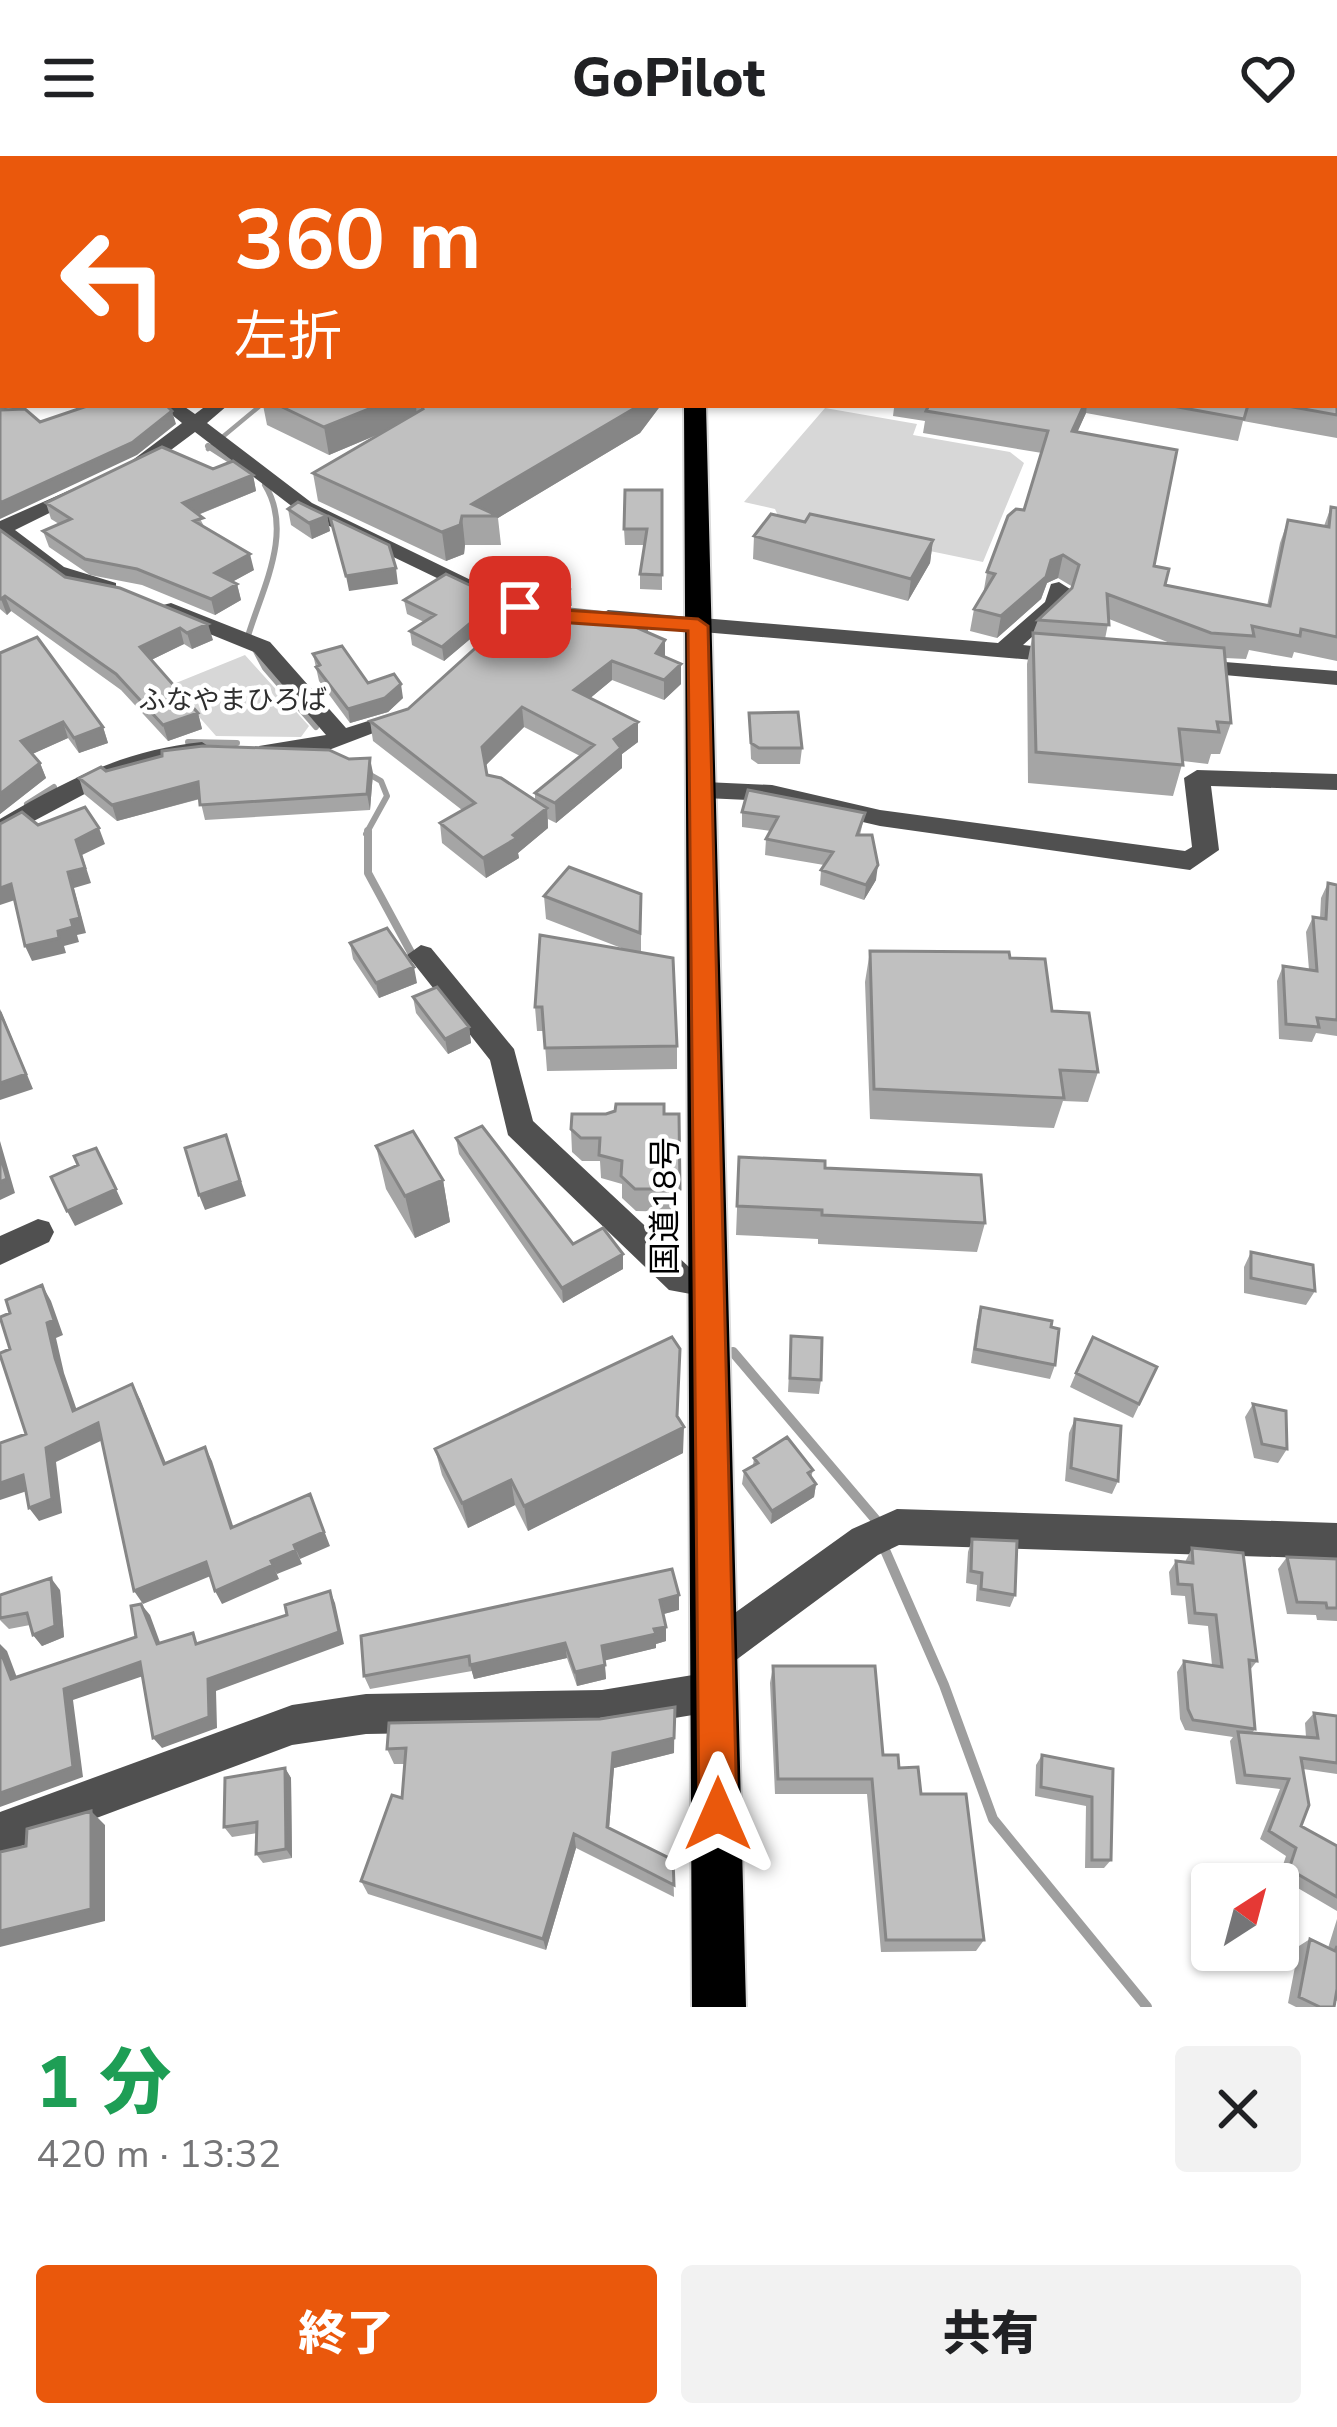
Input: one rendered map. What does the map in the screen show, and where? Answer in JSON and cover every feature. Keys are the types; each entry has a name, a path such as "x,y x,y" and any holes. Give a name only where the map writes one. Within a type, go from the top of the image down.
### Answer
{"highway":[{"name":"国道18号","path":"695,408 705,790 707,1283 719,2007"}],"street":[{"path":"173,408 262,470 305,507 537,614 503,626"},
{"path":"218,408 206,435 0,529 56,572 81,584 138,597 248,642 324,713 342,740"},
{"path":"1003,651 1054,604 1059,589"},
{"path":"581,615 1098,658"},
{"path":"1170,664 1337,678"},
{"path":"5,821 88,775 138,757 206,749 297,751 399,721 425,700"},
{"path":"705,790 772,793 880,818 1190,861 1206,850 1197,778 1337,782"},
{"path":"421,955 504,1057 519,1126 681,1280 707,1283"},
{"path":"0,1251 38,1232"},
{"path":"0,1833 292,1725 366,1714 602,1710 717,1670 865,1542 897,1527 1337,1541"}],"green space":[{"path":"825,408 917,424 913,435 1010,452 1024,463 983,562 780,520 775,509 744,502"},
{"name":"ふなやまひろば","path":"245,655 309,726 301,737 216,736 171,685"}],"building":[{"path":"81,408 172,411 133,442 0,503 0,410 25,409 40,422"},
{"path":"284,408 372,408 324,427"},
{"path":"635,408 472,504 498,516 462,516 460,525 442,532 313,473 423,409"},
{"path":"1083,408 1072,431 1177,450 1154,566 1169,569 1165,585 1270,606 1288,520 1329,527 1331,507 1337,508 1337,637 1301,629 1300,636 1252,626 1254,636 1211,633 1107,594 1109,625 1038,620 1072,588 1079,565 1063,555 1051,560 1046,577 1001,616 974,609 995,574 987,572 1008,516 1016,509 1024,510 1048,431 926,411"},
{"path":"1184,408 1247,408 1244,419"},
{"path":"1298,408 1337,408 1337,415"},
{"path":"162,447 213,469 233,461 253,475 183,503 203,518 194,521 250,554 215,573 237,584 211,599 137,569 85,559 43,531 71,519 46,503"},
{"path":"625,490 662,490 662,575 640,574 647,529 624,529"},
{"path":"298,502 327,516 309,523 288,509"},
{"path":"771,514 805,522 810,514 933,540 911,579 754,536"},
{"path":"330,517 389,545 396,568 346,576"},
{"path":"0,530 65,577 120,588 208,624 187,633 180,628 140,647 198,713 163,725 116,674 5,596 1,599"},
{"path":"446,574 499,599 442,647 410,631 435,615 404,600"},
{"path":"539,577 571,590 531,586"},
{"path":"531,605 648,617 635,627 665,640 656,653 681,664 664,680 612,661 574,690 638,722 614,739 621,748 555,803 535,793 594,745 522,707 482,747 487,775 501,778 547,808 513,835 517,838 483,858 440,823 475,803 370,721 408,709 512,615"},
{"path":"1033,633 1224,648 1231,723 1217,722 1219,732 1179,729 1183,765 1036,752"},
{"path":"37,637 103,727 74,738 63,722 21,741 40,763 0,794 0,653"},
{"path":"342,646 368,683 394,674 401,684 385,698 348,709 316,667 320,665 313,654"},
{"path":"798,712 802,748 759,748 751,743 749,713"},
{"path":"203,746 329,750 349,759 370,758 367,794 200,805 198,782 112,805 79,778 101,767 106,771 162,756 162,751"},
{"path":"748,790 865,813 857,835 872,835 878,865 866,885 821,870 833,852 766,839 778,817 742,812"},
{"path":"85,807 99,828 76,840 85,868 68,872 80,918 71,920 73,927 58,931 59,938 25,946 11,884 0,888 0,824 22,812 38,825"},
{"path":"569,867 641,894 640,933 544,896"},
{"path":"1328,883 1337,885 1337,1020 1317,1018 1319,1027 1286,1024 1283,966 1317,971 1313,917 1326,919"},
{"path":"387,928 414,967 376,983 350,943"},
{"path":"540,935 673,958 677,1046 545,1048 542,1007 535,1007"},
{"path":"870,951 1009,952 1010,958 1045,959 1052,1011 1089,1013 1098,1072 1060,1070 1064,1098 874,1089"},
{"path":"437,987 469,1027 445,1039 413,997"},
{"path":"0,1012 26,1074 0,1083"},
{"path":"616,1104 664,1104 664,1114 679,1114 680,1189 635,1189 621,1176 622,1161 599,1155 600,1138 581,1138 571,1129 572,1114 606,1114 615,1111"},
{"path":"482,1126 573,1244 603,1228 623,1254 562,1288 456,1138"},
{"path":"413,1131 443,1180 405,1196 376,1146"},
{"path":"226,1135 240,1181 199,1195 185,1148"},
{"path":"96,1148 116,1189 67,1211 51,1177 78,1165 74,1156"},
{"path":"0,1154 7,1179 0,1182"},
{"path":"739,1157 825,1161 825,1168 981,1175 985,1223 737,1206"},
{"path":"1251,1252 1313,1265 1315,1291 1251,1278"},
{"path":"42,1285 54,1320 47,1323 55,1358 73,1411 132,1384 164,1464 205,1447 231,1528 310,1494 324,1532 294,1545 296,1550 271,1561 273,1565 215,1591 206,1562 134,1591 98,1423 46,1448 52,1499 29,1508 23,1475 0,1483 0,1443 26,1434 0,1355 10,1349 0,1317 10,1313 6,1300"},
{"path":"981,1307 1052,1321 1051,1327 1059,1329 1055,1365 975,1349"},
{"path":"791,1336 822,1338 821,1380 790,1378"},
{"path":"672,1337 680,1349 677,1416 684,1427 524,1506 511,1480 462,1503 435,1449"},
{"path":"1093,1337 1157,1367 1139,1404 1076,1373"},
{"path":"1253,1404 1286,1411 1287,1449 1262,1444"},
{"path":"1075,1419 1121,1426 1118,1481 1071,1468"},
{"path":"787,1437 813,1470 808,1473 816,1484 772,1511 744,1471 758,1463 754,1458"},
{"path":"972,1539 1017,1541 1015,1595 981,1589 982,1573 971,1571"},
{"path":"1192,1548 1243,1553 1257,1661 1249,1660 1255,1729 1193,1720 1188,1709 1184,1661 1222,1667 1216,1615 1195,1613 1192,1585 1178,1584 1176,1561 1193,1563"},
{"path":"1287,1557 1337,1559 1337,1608 1297,1602"},
{"path":"672,1569 679,1595 660,1600 666,1627 654,1629 656,1634 602,1646 605,1665 575,1672 565,1643 470,1665 469,1656 364,1676 361,1636"},
{"path":"51,1578 55,1626 33,1635 27,1613 0,1618 0,1595"},
{"path":"330,1591 339,1632 208,1679 209,1717 153,1738 140,1662 64,1689 73,1767 0,1793 0,1650 11,1679 136,1637 131,1606 141,1604 157,1644 193,1633 196,1644 287,1615 285,1605"},
{"path":"773,1666 875,1666 883,1755 898,1755 899,1768 918,1767 921,1794 966,1794 984,1940 886,1940 872,1779 778,1779"},
{"path":"675,1707 674,1738 613,1753 607,1827 673,1860 674,1885 574,1834 543,1939 361,1881 392,1795 402,1798 406,1748 387,1749 389,1723 600,1719"},
{"path":"1314,1713 1337,1716 1337,1763 1301,1758 1309,1805 1301,1826 1337,1846 1337,1897 1299,1875 1299,1863 1291,1863 1296,1848 1269,1831 1289,1779 1245,1775 1238,1732 1318,1738"},
{"path":"1042,1755 1113,1769 1111,1860 1092,1860 1092,1797 1041,1787"},
{"path":"285,1768 286,1849 256,1854 257,1822 224,1827 225,1778"},
{"path":"91,1811 91,1909 0,1931 0,1852 26,1846 27,1829"},
{"path":"1310,1939 1335,1951 1337,1946 1334,2007 1320,2007 1299,1997"}],"waterway":[{"path":"210,447 257,408"},
{"path":"210,447 239,466"},
{"path":"265,485 277,522 276,541 248,636 265,668 316,727"},
{"path":"188,742 237,743"},
{"path":"366,834 387,796 381,781 367,773"},
{"path":"27,804 54,787"},
{"path":"368,831 368,873 414,958"},
{"path":"733,1352 876,1520"},
{"path":"885,1550 944,1685 993,1819 1147,2007"}],"route":[{"path":"520,607 528,614 698,626 705,790 707,1283 718,1814"}]}
